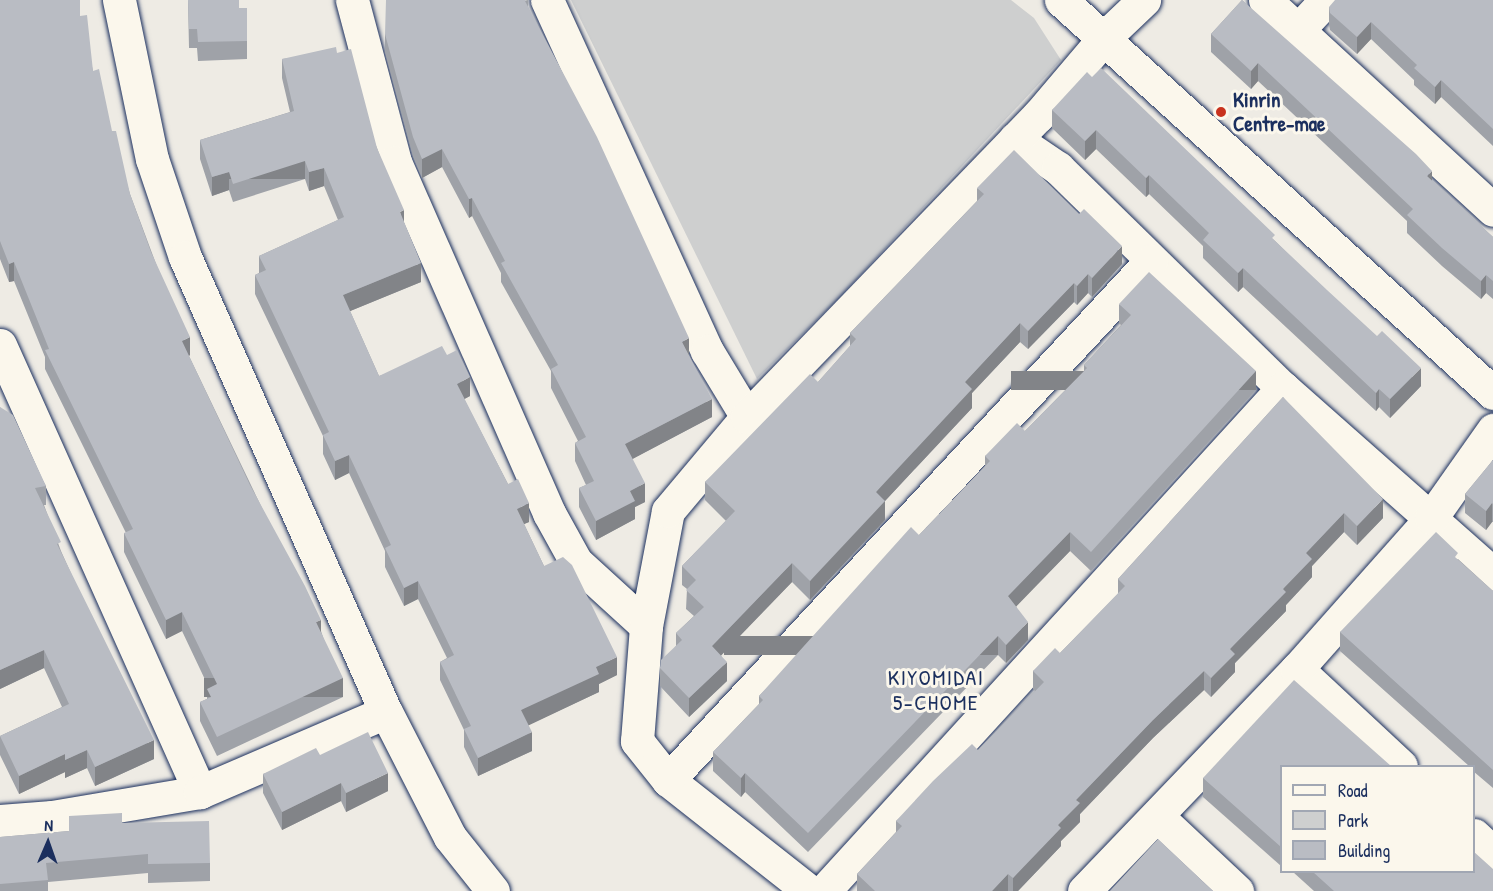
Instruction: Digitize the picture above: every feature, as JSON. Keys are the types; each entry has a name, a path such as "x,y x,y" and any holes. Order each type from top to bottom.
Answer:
{"street":[{"path":"119,0 152,159 185,257 386,711 450,837 493,891"},
{"path":"352,0 395,162 549,513 576,562 646,626"},
{"path":"547,0 707,351 747,417"},
{"path":"1061,0 1105,37 1493,393"},
{"path":"808,891 668,780 637,741 646,626 668,511 747,417 1015,139 1105,37 1144,0"},
{"path":"1265,0 1493,210"},
{"path":"1298,30 1326,0"},
{"path":"1015,139 1058,168 1283,388 1493,574"},
{"path":"668,780 1151,261"},
{"path":"0,348 200,792"},
{"path":"825,891 1283,388"},
{"path":"1084,891 1297,669 1431,518 1493,430"},
{"path":"1297,669 1400,765"},
{"path":"0,820 52,817 200,792 386,711"},
{"path":"1157,816 1237,891"},
{"path":"1475,837 1493,853"}],"green space":[{"path":"571,0 1011,0 1034,18 1061,60 838,299 757,379"}],"building":[{"path":"0,0 80,0 80,16 87,15 93,71 99,69 112,131 116,131 130,194 151,252 190,337 182,341 250,485 305,586 321,620 316,622 343,678 217,737 200,702 211,697 207,689 217,684 182,612 166,620 124,533 133,529 45,350 49,349 14,262 9,264 0,241"},
{"path":"188,0 239,0 239,8 247,8 247,41 198,42 197,29 189,29"},
{"path":"386,0 526,0 597,137 689,338 682,342 712,399 625,444 645,483 630,491 635,501 596,521 579,488 594,481 575,443 586,437 551,369 558,365 501,263 505,261 472,198 469,199 442,149 422,159 413,137 385,34"},
{"path":"1242,0 1416,154 1432,171 1427,176 1493,237 1493,281 1486,275 1481,281 1442,248 1407,215 1413,209 1258,63 1251,71 1211,34"},
{"path":"1335,0 1493,0 1493,129 1441,80 1435,87 1414,68 1417,65 1371,22 1357,37 1330,13 1329,7"},
{"path":"336,47 337,53 351,49 377,148 404,210 400,212 421,263 343,295 379,376 442,346 447,355 457,350 470,377 457,384 508,484 518,479 529,503 517,509 544,566 563,557 572,565 617,657 596,667 599,674 521,710 532,732 478,758 464,729 471,726 440,662 454,655 418,581 404,588 385,548 391,545 349,455 335,461 323,435 329,432 255,275 266,270 259,256 344,217 324,168 309,172 305,161 233,184 229,172 212,177 200,140 294,111 282,59"},
{"path":"1101,68 1275,235 1272,238 1327,290 1377,336 1382,331 1421,368 1390,399 1379,389 1376,393 1243,268 1238,273 1203,240 1209,233 1149,175 1146,178 1096,130 1085,141 1052,110 1087,72 1092,77"},
{"path":"1014,150 1079,214 1084,209 1122,246 1092,278 1088,274 1077,286 1074,283 1028,331 1020,323 965,382 972,389 876,492 885,501 810,581 792,563 712,646 727,662 689,698 660,668 661,660 682,640 676,633 704,607 686,590 696,580 682,566 735,511 705,482 810,374 818,382 856,339 850,333 984,194 977,188"},
{"path":"1149,272 1256,371 1091,552 1070,532 1008,596 1028,622 1006,645 998,636 808,833 745,773 741,778 713,752 763,700 759,696 911,527 919,535 990,461 985,456 1017,423 1025,431 1087,368 1084,365 1131,315 1119,304"},
{"path":"1283,397 1383,499 1357,526 1344,513 1306,553 1312,559 1283,589 1286,592 1230,649 1235,654 1211,678 1204,671 1153,720 1076,800 1080,803 1058,825 1061,828 1013,878 1008,874 992,891 875,891 857,874 902,826 896,821 972,744 978,750 1044,682 1033,671 1055,648 1060,653 1125,586 1118,579"},
{"path":"0,407 13,415 46,486 35,488 61,542 57,544 154,740 95,767 87,750 65,760 65,754 19,776 0,736 69,704 44,650 0,670"},
{"path":"1493,460 1493,504 1486,511 1465,494"},
{"path":"1436,532 1458,553 1455,557 1493,591 1493,770 1340,632"},
{"path":"1294,680 1390,765 1280,765 1280,846 1203,778"},
{"path":"368,732 388,773 346,793 341,783 282,812 263,774 316,748 320,755"},
{"path":"122,813 122,823 209,821 210,863 148,864 148,854 46,863 48,880 0,884 0,837 69,831 69,816"},
{"path":"1158,839 1213,891 1110,891"},
{"path":"1475,853 1493,869 1493,891 1334,891 1314,873 1475,873"}],"place":[{"name":"Kinrin Centre-mae","path":"1221,112"}],"district":[{"name":"KIYOMIDAI 5-CHOME","path":"936,690"}]}
